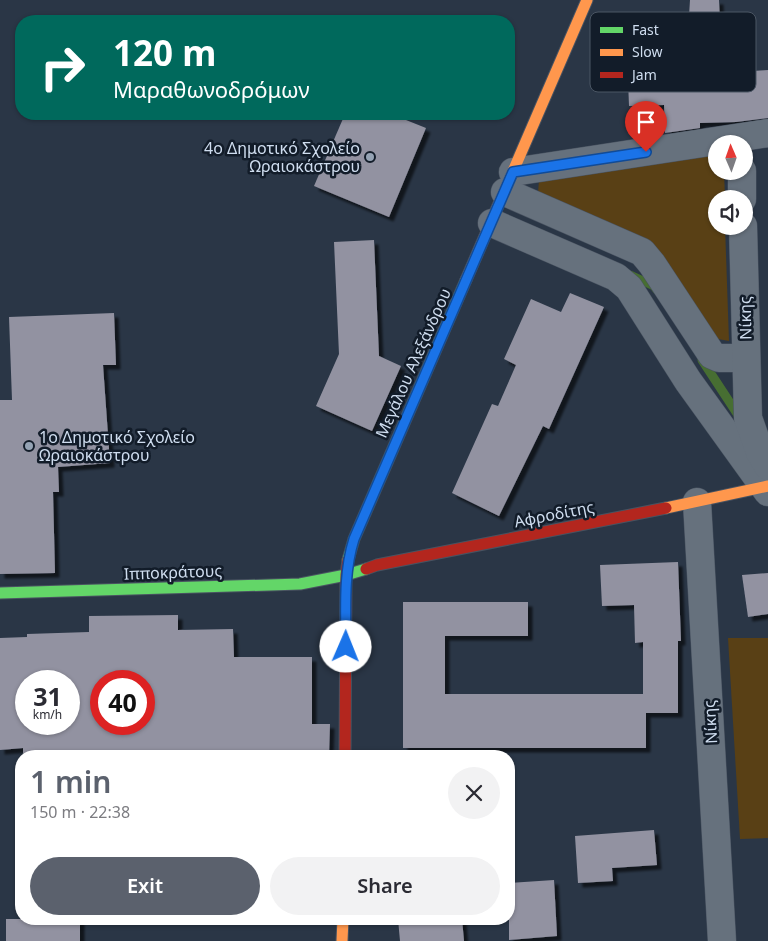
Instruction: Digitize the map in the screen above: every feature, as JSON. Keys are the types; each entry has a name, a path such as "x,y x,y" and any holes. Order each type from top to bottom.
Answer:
{"street":[{"name":"Μεγάλου Αλεξάνδρου","path":"344,750 346,575 354,539 587,0"},
{"path":"753,137 768,133"},
{"path":"509,182 708,146"},
{"path":"509,182 642,252 652,264 712,356 719,358 746,358"},
{"path":"492,223 616,277 629,288 688,380 767,483"},
{"name":"Νίκης","path":"743,235 748,418 760,452 767,483"},
{"name":"Αφροδίτης","path":"346,575 378,565 697,502 767,483"},
{"name":"Νίκης","path":"697,502 722,941"},
{"name":"Ιπποκράτους","path":"0,593 300,584 346,575"},
{"path":"342,941 343,925"}],"shaded area":[{"path":"708,153 708,180 724,180 725,190 708,190 708,235 725,235 729,341 718,339 652,244 538,193 539,180"},
{"path":"728,638 768,638 768,838 740,839"}],"building":[{"path":"690,0 719,0 719,12 689,12"},
{"path":"768,70 768,118 736,122 700,123 700,128 665,133 664,105 629,106 628,92 756,92 756,71"},
{"name":"4ο Δημοτικό Σχολείο Ωραιοκάστρου","path":"342,120 406,120 426,128 389,217 314,186"},
{"path":"374,240 379,356 401,366 372,431 316,406 339,354 334,242"},
{"path":"570,293 604,307 549,429 543,426 499,516 452,493 492,404 498,406 516,365 504,359 531,299 561,312"},
{"path":"114,313 116,365 103,365 110,463 58,467 59,492 53,492 55,573 0,574 0,400 12,400 9,317"},
{"path":"678,562 681,641 678,641 678,713 646,713 646,748 403,748 403,602 528,602 528,636 445,636 445,694 643,694 643,642 635,643 634,605 602,606 600,565"},
{"path":"768,573 768,614 748,617 742,575"},
{"path":"178,615 178,630 233,629 234,657 312,657 312,724 330,724 329,750 23,750 23,748 0,750 0,638 27,637 27,634 89,632 89,616"},
{"path":"654,830 657,865 612,868 613,881 578,883 575,836"},
{"path":"554,880 557,936 509,940 509,925 515,925 515,883"},
{"path":"6,919 15,919 15,925 80,925 80,941 6,941"},
{"path":"399,925 463,925 464,941 400,941"}],"waterway":[{"path":"630,275 654,286 657,290"},
{"path":"702,360 740,418"}],"traffic: fast":[{"path":"348,560 354,539 466,280"},
{"path":"0,593 300,584 366,569"}],"traffic: slow":[{"path":"466,280 587,0"},
{"path":"666,508 768,486"},
{"path":"342,941 343,925"}],"traffic: jam":[{"path":"366,569 377,565 666,508"},
{"path":"345,750 346,575 348,560"}],"place":[{"name":"4ο Δημοτικό Σχολείο Ωραιοκάστρου","path":"370,157"},
{"name":"1ο Δημοτικό Σχολείο Ωραιοκάστρου","path":"29,446"}],"route":[{"path":"346,647 346,575 354,539 513,172 646,152"}]}
